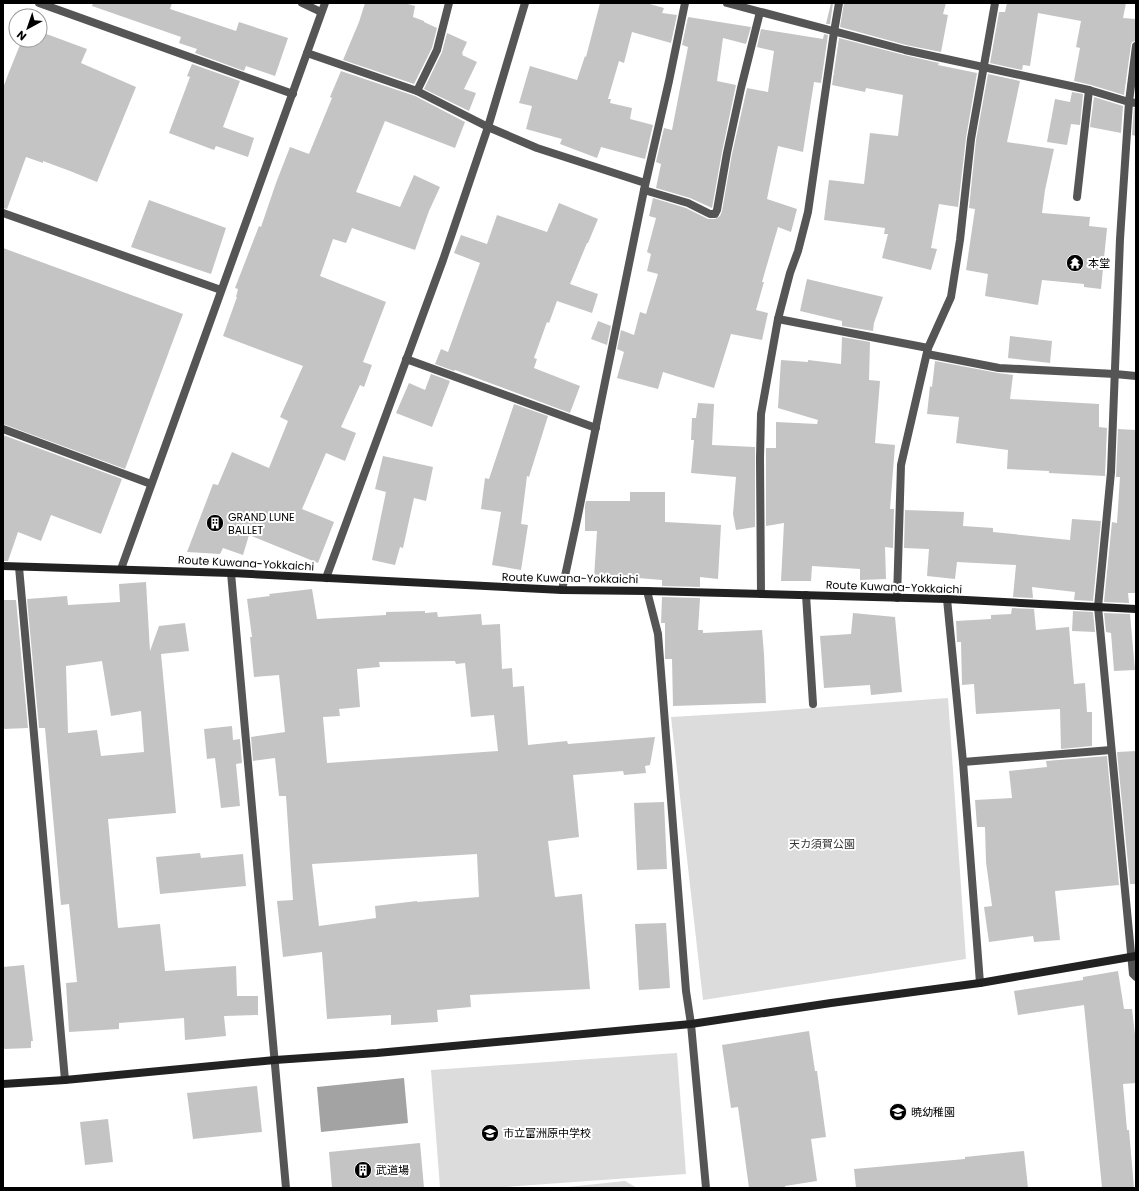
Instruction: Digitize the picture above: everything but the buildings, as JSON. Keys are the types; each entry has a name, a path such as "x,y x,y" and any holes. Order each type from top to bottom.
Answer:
{"main road":[{"name":"Route Kuwana-Yokkaichi","path":"3,566 231,573 562,590 647,590 947,599 1136,609"},
{"path":"3,1084 65,1080 275,1060 377,1053 691,1024 830,1003 980,983 1134,956"}],"street":[{"path":"39,3 293,94"},
{"path":"302,3 322,12"},
{"path":"121,569 325,3"},
{"path":"418,92 436,50 449,3"},
{"path":"326,578 443,260 488,127 525,3"},
{"path":"562,590 644,186 686,3"},
{"path":"727,3 905,50 1089,90 1133,102"},
{"path":"761,594 761,414 778,319 808,212 839,3"},
{"path":"897,598 901,465 927,351 951,298 960,240 971,140 995,3"},
{"path":"307,53 418,92 488,127 537,148 644,186 688,203 710,214 714,214 717,210 741,88 760,12"},
{"path":"1136,46 1133,102 1120,246 1111,472 1098,607 1110,750 1134,956 1133,974 1136,977"},
{"path":"1077,198 1089,90"},
{"path":"3,213 221,290"},
{"path":"778,319 999,368 1136,376"},
{"path":"406,359 596,428"},
{"path":"3,429 151,484"},
{"path":"19,566 65,1080"},
{"path":"231,573 286,1188"},
{"path":"647,590 658,634 686,991 691,1024 706,1188"},
{"path":"806,595 814,704"},
{"path":"947,599 963,762 980,983"},
{"path":"963,762 1110,750"}],"green space":[{"name":"天カ須賀公園","path":"948,698 966,959 703,1000 671,717"},
{"path":"677,1053 686,1174 492,1188 440,1188 431,1070"},
{"path":"625,1181 637,1188 558,1188"}],"shaded area":[{"path":"404,1078 408,1123 321,1132 317,1087"}],"place":[{"name":"本堂","path":"1075,263"},
{"name":"GRAND LUNE BALLET","path":"215,523"},
{"name":"暁幼稚園","path":"898,1112"},
{"name":"市立富洲原中学校","path":"490,1133"},
{"name":"武道場","path":"363,1170"}]}
